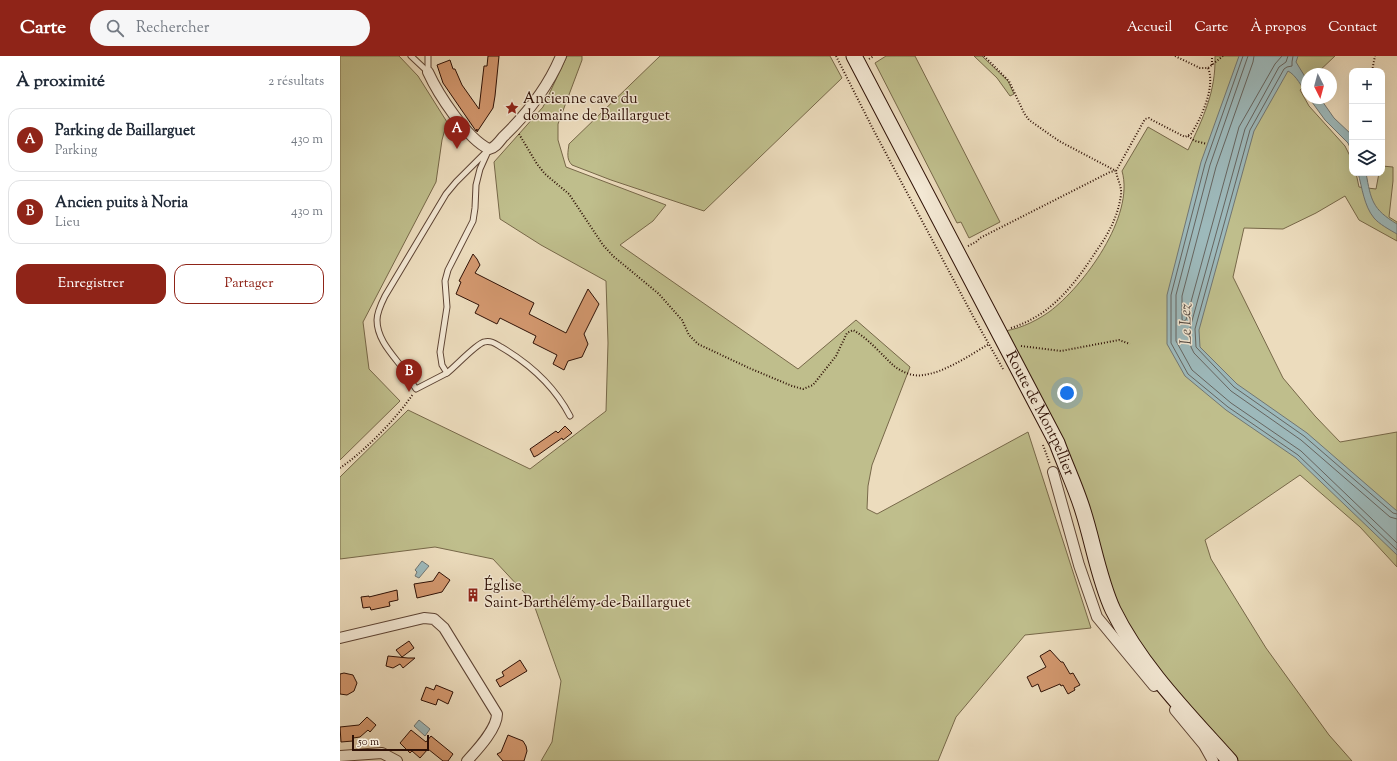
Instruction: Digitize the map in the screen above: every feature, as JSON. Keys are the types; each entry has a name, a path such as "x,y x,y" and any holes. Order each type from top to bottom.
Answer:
{"main road":[{"name":"Route de Montpellier","path":"854,56 1057,443 1083,510 1113,610 1133,644 1162,684 1230,761"}],"street":[{"path":"428,72 463,127 476,140 489,149 514,126 538,98 551,79 561,56"},
{"path":"1053,472 1073,544 1097,617 1204,745 1213,761"},
{"path":"340,638 424,618 434,619 444,628 497,714 497,721 492,730 467,761"},
{"path":"340,756 382,753 397,761"}],"lane":[{"path":"411,56 428,72"},
{"path":"428,56 428,72"},
{"path":"447,373 442,365 440,352 447,307 445,281 448,270 473,221 476,208 476,185 480,169 489,149"},
{"path":"489,149 446,194 385,296 378,311 377,319 379,333 386,346 416,389 447,373 479,344 486,341 512,353 543,378 558,397 570,416"}],"path":[{"path":"836,56 874,131 1005,372"},
{"path":"984,56 1009,81 1024,113 1029,120 1059,141 1116,171"},
{"path":"1175,56 1200,68 1208,68 1223,56"},
{"path":"1212,56 1212,65"},
{"path":"1373,68 1375,56"},
{"path":"1188,136 1192,134 1198,124 1204,108 1211,80 1208,68"},
{"path":"998,332 1025,324 1038,317 1064,294 1081,275 1106,238 1115,219 1121,193 1116,171 1145,119 1149,118 1168,127 1180,135 1185,137 1188,136 1195,141 1207,144"},
{"path":"514,126 537,164 545,174 569,194 613,256 659,294 682,320 689,335 698,344 749,368 803,389 813,385 836,356 847,333 853,330 895,366 907,374 922,376 942,370 989,344"},
{"path":"957,252 976,242 980,238 1110,172 1116,171"},
{"path":"1010,354 1021,346 1061,351 1119,340 1130,344"},
{"path":"340,468 351,460 390,423 404,407 416,389"},
{"path":"1042,441 1053,472"}],"shaded area":[{"path":"340,56 399,56 418,76 447,122 442,140 436,182 363,322 369,369 400,401 340,460"},
{"path":"567,56 582,56 582,60 558,124 558,140 566,167 666,205 653,221 620,245 798,369 856,320 910,367 872,465 868,486 867,509 877,514 1028,432 1091,628 1025,635 956,717 938,761 541,761 552,742 561,681 533,602 493,559 435,547 340,559 340,477 408,410 530,469 606,411 608,343 606,281 541,245 500,219 494,162 543,107"},
{"path":"660,56 830,56 842,78 704,211 611,180 572,165 568,158 569,144"},
{"path":"886,56 915,56 1000,222 969,238 961,222 957,223 875,63"},
{"path":"974,56 982,56 1008,81 1014,94 1010,96 997,78"},
{"path":"1215,56 1335,56 1322,68 1301,68 1301,104 1308,104 1345,146 1349,154 1349,176 1357,176 1359,187 1376,189 1378,176 1385,176 1385,166 1393,167 1389,217 1397,222 1397,241 1359,220 1345,196 1316,213 1283,229 1244,228 1233,277 1283,378 1315,416 1340,442 1397,432 1397,567 1360,527 1300,475 1205,540 1211,559 1266,648 1329,735 1352,761 1230,761 1113,610 1083,510 998,332 1012,330 1025,325 1049,312 1077,285 1104,249 1114,229 1121,208 1124,189 1122,171 1148,127 1188,150 1208,104 1215,69"}],"water":[{"name":"Le Lez","path":"1239,56 1298,56 1296,62 1301,70 1301,85 1288,71 1254,131 1199,330 1200,347 1237,384 1307,433 1397,511 1397,555 1296,458 1226,410 1185,376 1167,344 1167,295 1201,162"},
{"path":"1313,104 1324,104 1334,118 1349,132 1349,145 1348,143 1325,120"},
{"path":"1359,176 1367,176 1369,190 1374,203 1382,214 1397,224 1397,234 1374,218 1366,202"},
{"path":"422,561 429,566 419,578 415,576 417,572 415,570"},
{"path":"419,720 430,729 425,736 414,726"}],"building":[{"path":"488,56 499,56 495,96 493,108 477,132 477,129 476,131 443,83 437,65 450,60 462,85 479,109 484,66 487,66"},
{"path":"473,254 480,265 475,273 534,303 529,314 566,333 588,289 599,304 584,334 588,344 582,357 568,361 564,370 553,364 557,355 533,343 536,336 500,318 497,324 475,313 479,305 456,294 461,282 459,281"},
{"path":"565,426 572,433 534,457 530,449 556,431 558,433"},
{"path":"439,572 450,580 442,592 417,598 414,584 433,581"},
{"path":"397,590 398,600 389,602 390,606 371,610 370,607 363,608 361,597 369,597"},
{"path":"409,641 414,648 402,657 396,650"},
{"path":"1050,650 1061,662 1063,662 1070,674 1073,673 1080,685 1068,694 1063,685 1061,686 1060,684 1041,692 1038,684 1032,687 1027,677 1046,667 1040,656"},
{"path":"388,656 415,658 403,668 400,664 393,668 386,666"},
{"path":"520,660 527,671 500,687 496,680 504,676 502,672"},
{"path":"344,673 353,675 357,683 354,691 347,695 340,694 340,674"},
{"path":"436,685 453,692 448,704 438,699 436,705 421,700 426,687 434,690"},
{"path":"367,717 376,725 370,732 368,730 360,737 353,738 353,741 341,742 340,727 359,725"},
{"path":"411,730 426,742 431,736 453,754 448,761 443,761 428,749 420,758 412,751 410,753 400,743"},
{"path":"508,735 523,741 527,751 524,761 503,761 497,754 501,752"}],"place":[{"name":"Ancienne cave du domaine de Baillarguet","path":"512,108"},
{"name":"Parking de Baillarguet","path":"457,149"},
{"name":"Ancien puits à Noria","path":"409,392"},
{"name":"Église Saint-Barthélémy-de-Baillarguet","path":"473,595"}]}
